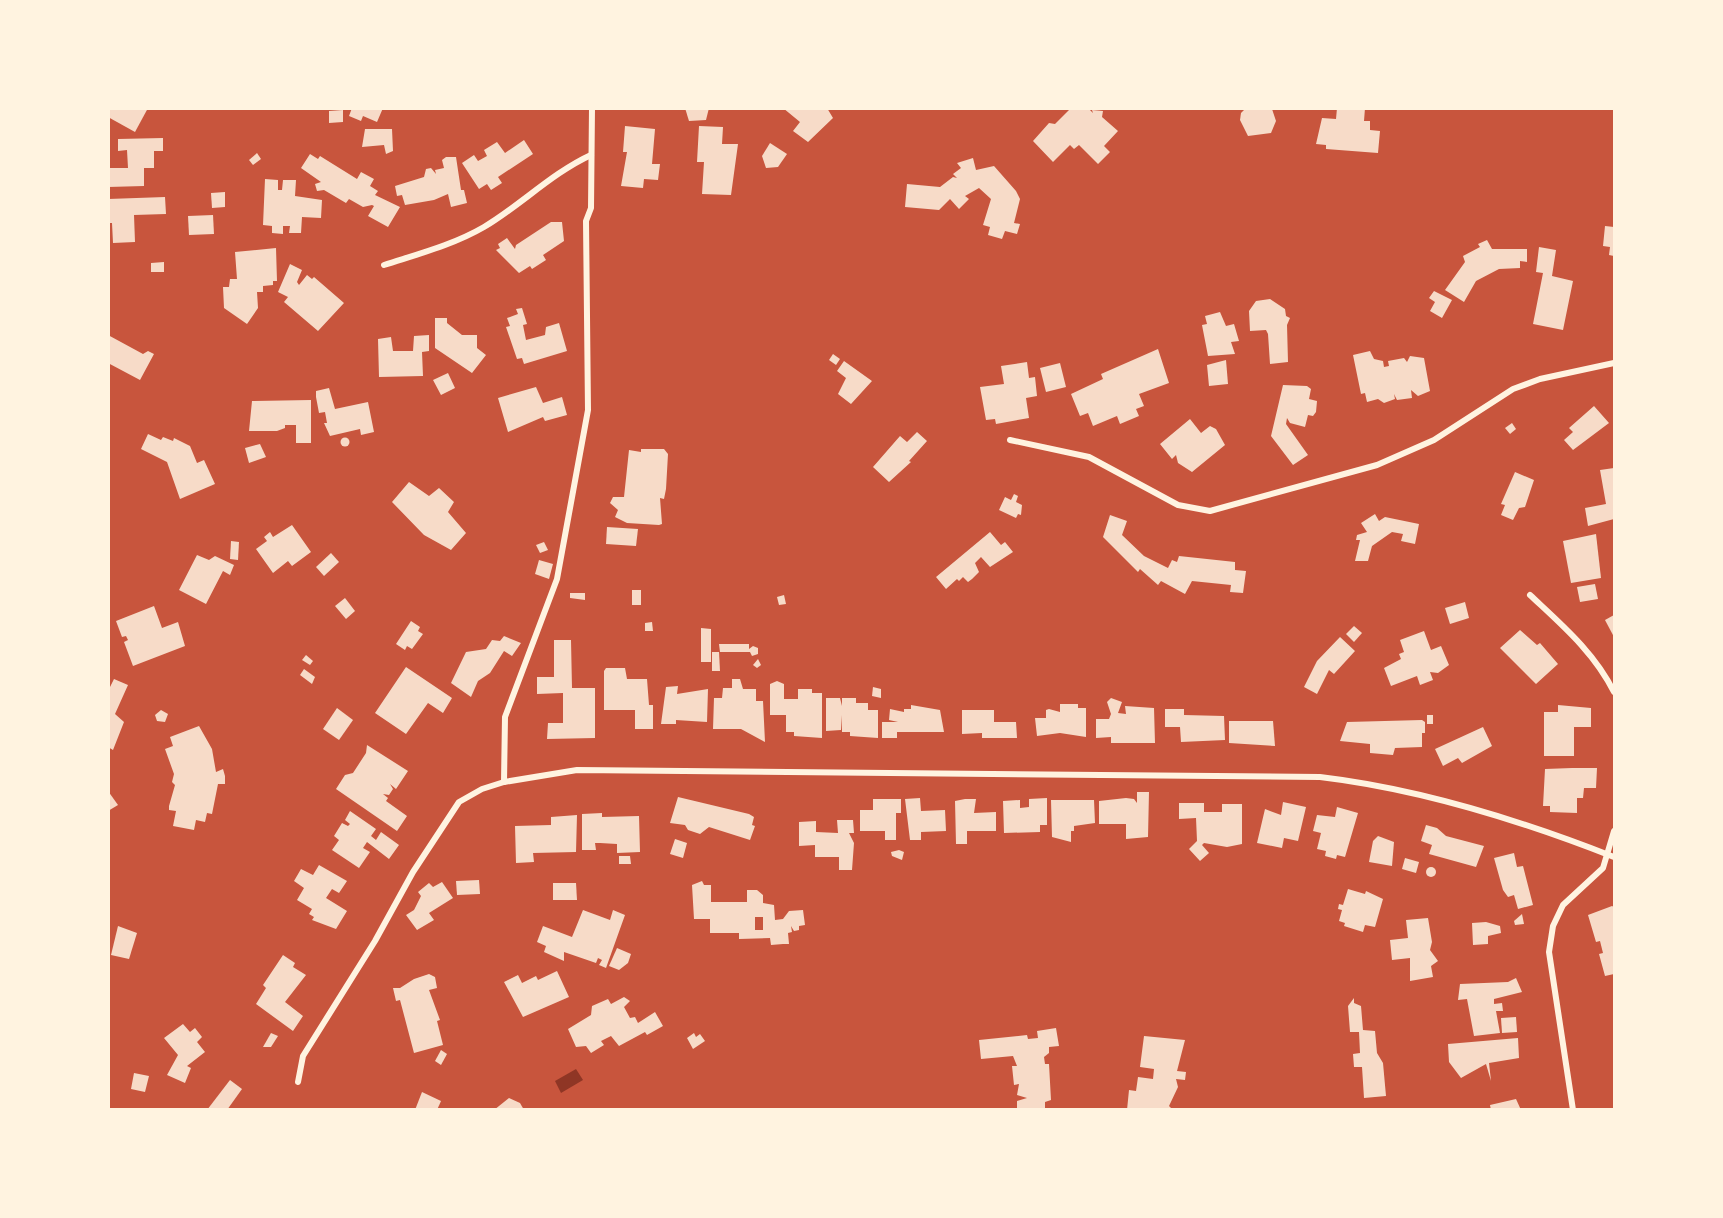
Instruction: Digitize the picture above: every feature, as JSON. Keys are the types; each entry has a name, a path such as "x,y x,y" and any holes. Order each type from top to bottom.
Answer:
{"street":[{"path":"504,782 505,717 557,579 588,410 586,220 591,208 592,108"},
{"path":"384,265 459,240 482,228 572,164 591,155"},
{"path":"1010,440 1089,457 1178,505 1210,511 1377,465 1434,440 1513,389 1540,379 1615,363"},
{"path":"1530,595 1588,651 1615,692"},
{"path":"298,1082 303,1056 375,941 413,872 459,802 482,789 504,782 577,770 1320,777 1376,784 1434,798 1522,824 1611,856"},
{"path":"1573,1110 1551,981 1549,952 1553,926 1563,905 1603,868 1611,856 1615,831"}],"shaded area":[{"path":"576,1069 583,1080 561,1093 555,1081"}],"building":[{"path":"110,108 148,108 135,132 108,117"},
{"path":"352,108 383,108 377,122 363,116 361,121 349,116"},
{"path":"685,108 709,108 706,120 689,121"},
{"path":"783,108 827,108 833,118 808,142 793,131 800,122"},
{"path":"1071,108 1088,108 1093,113 1092,110 1103,111 1102,117 1118,131 1104,146 1110,152 1098,164 1079,145 1074,149 1070,145 1053,162 1033,141 1049,123 1055,124"},
{"path":"1246,108 1272,109 1276,121 1271,133 1248,136 1240,120 1241,113"},
{"path":"1337,108 1365,108 1364,121 1370,121 1370,130 1380,131 1378,153 1326,149 1326,145 1316,144 1322,118 1336,119"},
{"path":"343,110 343,122 329,123 329,111"},
{"path":"625,126 655,129 652,164 660,164 658,180 644,179 643,188 621,186 627,152 623,152"},
{"path":"699,126 723,127 722,144 738,144 731,195 702,194 704,162 697,162"},
{"path":"365,129 392,129 393,151 386,154 384,145 362,147"},
{"path":"163,138 163,151 154,151 154,168 144,168 144,186 108,187 108,168 128,168 127,150 118,151 118,139"},
{"path":"524,140 533,154 498,177 502,183 491,190 487,184 479,189 462,163 474,155 478,161 487,156 484,150 497,142 505,153"},
{"path":"770,143 787,154 778,167 766,168 762,156"},
{"path":"257,153 261,159 253,165 249,160"},
{"path":"310,154 318,159 320,156 357,179 361,172 374,179 370,186 378,191 375,195 400,207 388,227 368,216 374,206 363,207 349,199 346,203 324,190 317,191 315,184 321,182 301,168"},
{"path":"456,157 461,190 464,190 467,203 451,207 448,194 434,200 405,205 402,195 397,196 395,186 424,177 426,169 431,168 436,174 435,170 444,168 442,160"},
{"path":"973,158 976,170 994,166 1016,191 1020,199 1014,223 1020,224 1017,234 1005,231 1002,239 988,235 990,227 983,225 991,199 979,188 965,196 969,199 959,209 950,199 939,210 905,207 907,184 940,187 953,177 957,178 953,174 961,168 957,163"},
{"path":"265,179 278,180 278,190 282,190 283,180 296,180 295,196 322,200 321,218 302,217 301,233 289,233 290,226 283,226 283,234 272,233 272,226 263,225"},
{"path":"225,192 225,207 212,208 211,193"},
{"path":"165,197 166,214 134,215 135,242 113,243 112,223 108,223 108,199"},
{"path":"213,215 214,234 189,235 188,216"},
{"path":"551,222 562,222 564,241 543,255 546,260 532,269 530,266 519,273 496,250 500,248 498,244 507,238 515,249 516,245"},
{"path":"1605,226 1614,227 1614,256 1609,255 1610,247 1603,246"},
{"path":"1487,240 1492,249 1527,249 1527,262 1520,261 1520,268 1499,269 1476,281 1464,302 1445,290 1465,262 1463,256"},
{"path":"1539,247 1556,250 1552,276 1573,281 1563,330 1533,324 1543,273 1536,272"},
{"path":"276,248 277,281 273,281 273,285 263,286 263,292 257,292 258,308 247,324 224,308 223,287 229,287 230,279 237,279 235,252"},
{"path":"164,262 164,272 151,272 151,263"},
{"path":"290,264 302,270 297,282 299,285 307,275 312,279 314,277 344,303 318,331 284,302 288,297 278,292"},
{"path":"1434,291 1452,300 1442,318 1430,311 1435,302 1429,298"},
{"path":"1270,299 1285,309 1286,316 1290,318 1287,325 1288,362 1270,364 1266,330 1250,331 1249,311 1256,301"},
{"path":"522,308 527,324 523,325 526,340 545,335 546,327 559,323 567,351 524,364 522,358 517,359 506,327 510,326 507,318 518,314 516,309"},
{"path":"1220,312 1226,326 1234,324 1239,341 1231,342 1235,354 1208,356 1202,325 1207,324 1205,316"},
{"path":"435,318 447,318 447,323 462,335 477,335 477,348 486,355 472,373 435,348"},
{"path":"108,335 143,354 148,351 154,354 140,380 108,363"},
{"path":"429,335 429,351 422,352 423,376 379,377 378,339 391,337 393,351 413,351 414,336"},
{"path":"1158,349 1169,383 1139,394 1144,406 1136,409 1139,416 1120,424 1117,416 1093,426 1088,413 1080,416 1071,394 1103,379 1101,374"},
{"path":"1370,351 1374,359 1383,361 1384,367 1389,366 1388,361 1404,358 1407,362 1410,356 1424,358 1430,391 1418,396 1411,390 1412,398 1397,400 1394,394 1395,399 1384,403 1378,399 1367,402 1365,393 1361,394 1353,355"},
{"path":"833,354 840,359 836,365 829,360"},
{"path":"1226,360 1228,384 1209,386 1207,365"},
{"path":"844,361 872,381 851,404 838,394 846,378 837,371"},
{"path":"1027,362 1029,378 1035,377 1037,396 1026,398 1029,418 996,424 995,419 986,420 980,387 1004,384 1001,366"},
{"path":"1060,363 1066,387 1046,392 1040,368"},
{"path":"448,373 455,388 441,395 433,380"},
{"path":"1283,385 1307,386 1311,389 1309,399 1317,401 1316,412 1313,416 1308,415 1305,427 1290,423 1287,418 1286,424 1308,455 1293,465 1271,436"},
{"path":"536,387 543,403 562,397 567,415 545,421 543,417 508,432 498,398"},
{"path":"329,388 335,409 368,402 374,432 361,435 360,429 330,436 324,423 327,423 325,412 319,413 316,397 316,391"},
{"path":"311,400 311,443 296,443 296,425 285,425 285,428 277,431 249,431 252,401"},
{"path":"1594,406 1609,423 1573,450 1564,440 1573,432 1569,428"},
{"path":"1190,419 1201,433 1210,426 1216,429 1225,445 1192,472 1178,463 1176,455 1172,459 1160,444"},
{"path":"1512,423 1516,429 1510,434 1505,428"},
{"path":"917,432 927,441 909,461 911,462 889,482 873,467 900,436 907,442"},
{"path":"148,434 161,440 163,437 173,441 174,438 190,446 197,463 204,460 215,484 180,499 167,462 141,449"},
{"path":"345,438 349,442 345,446 341,442"},
{"path":"260,444 266,457 249,463 245,448"},
{"path":"641,449 664,449 668,454 666,489 664,499 660,498 662,524 659,525 627,523 615,517 618,510 610,503 613,497 624,497 629,450 641,452"},
{"path":"1614,468 1614,519 1588,526 1585,508 1606,504 1600,470"},
{"path":"1515,472 1534,480 1525,507 1519,508 1513,520 1501,515 1505,505 1501,504"},
{"path":"409,482 429,496 439,488 454,502 448,512 466,533 451,550 424,535 392,502"},
{"path":"1014,494 1018,496 1016,502 1022,505 1021,515 1018,514 1016,518 999,510 1005,497 1011,500"},
{"path":"1375,514 1379,521 1385,517 1419,524 1415,544 1401,541 1403,534 1392,532 1372,546 1368,561 1355,561 1360,540 1356,540 1357,535 1367,532 1361,523"},
{"path":"1110,515 1127,521 1122,535 1144,556 1168,568 1172,560 1177,562 1179,556 1235,562 1235,570 1246,571 1243,593 1230,592 1231,585 1192,581 1185,594 1161,581 1158,585 1140,569 1138,572 1103,537"},
{"path":"292,525 311,552 292,566 288,561 273,573 256,549 267,541 264,537 270,532 273,537"},
{"path":"607,527 638,529 636,546 606,544"},
{"path":"990,532 1001,545 1005,542 1013,552 990,567 981,557 975,563 979,572 972,579 968,582 963,577 959,581 957,579 946,589 936,577"},
{"path":"1596,534 1601,578 1571,583 1563,541"},
{"path":"231,541 239,542 238,560 230,559"},
{"path":"544,542 548,550 540,553 536,545"},
{"path":"331,553 339,562 324,576 316,567"},
{"path":"197,555 209,560 215,556 234,565 230,575 223,571 206,604 179,590"},
{"path":"539,560 553,564 549,579 535,574"},
{"path":"1595,584 1598,599 1580,602 1577,587"},
{"path":"632,590 641,590 641,605 632,605"},
{"path":"570,593 585,593 585,600 570,598"},
{"path":"784,595 786,604 779,605 777,597"},
{"path":"345,598 355,611 346,619 335,606"},
{"path":"1465,602 1469,618 1450,624 1445,608"},
{"path":"154,606 162,628 178,622 185,646 133,666 124,642 128,640 126,636 122,637 116,621"},
{"path":"1614,615 1614,637 1605,620"},
{"path":"411,621 420,627 418,631 423,634 412,649 407,646 405,650 396,644"},
{"path":"652,622 653,631 645,631 645,623"},
{"path":"1354,626 1362,633 1354,642 1346,634"},
{"path":"701,628 711,629 711,662 701,662"},
{"path":"1520,630 1537,645 1540,643 1558,664 1536,684 1500,648"},
{"path":"1424,631 1431,650 1441,646 1449,665 1438,673 1430,672 1433,680 1420,685 1417,676 1391,686 1384,668 1401,659 1399,654 1404,652 1400,640"},
{"path":"504,636 521,643 512,656 504,651 490,673 478,681 471,697 451,683 466,652 486,649 492,640 500,641"},
{"path":"1340,637 1355,651 1334,674 1329,670 1317,694 1304,687 1317,661"},
{"path":"554,640 571,640 572,688 595,688 595,738 547,739 548,723 563,723 563,693 537,694 537,677 554,677"},
{"path":"719,644 749,644 749,649 753,646 758,648 758,654 752,656 750,652 720,652"},
{"path":"712,652 719,652 720,671 712,671"},
{"path":"306,655 313,661 310,665 302,660"},
{"path":"758,659 761,665 757,668 753,665"},
{"path":"406,667 452,698 443,713 428,703 406,734 375,713"},
{"path":"606,668 625,668 627,679 647,679 649,705 653,705 653,729 635,729 635,710 604,710"},
{"path":"304,669 315,677 312,684 300,675"},
{"path":"114,679 128,685 115,714 124,722 113,750 108,747 108,691"},
{"path":"732,679 740,679 743,689 756,689 756,701 763,701 765,742 741,729 713,729 714,698 722,698 723,688 732,688"},
{"path":"777,681 784,684 784,699 798,699 798,689 812,689 812,693 822,693 822,738 794,736 794,732 786,732 786,715 770,715 770,684"},
{"path":"678,686 677,694 708,689 707,722 676,720 676,724 661,724 666,687"},
{"path":"873,687 881,689 881,698 872,696"},
{"path":"826,698 840,698 842,706 842,698 856,698 856,703 868,703 868,710 878,710 878,738 850,736 850,732 842,732 842,715 841,730 826,731"},
{"path":"1111,698 1122,702 1118,713 1126,714 1125,706 1154,708 1155,743 1111,743 1111,737 1096,738 1096,719 1109,719 1111,714 1107,702"},
{"path":"1060,704 1078,704 1078,708 1086,708 1086,737 1060,733 1037,736 1035,718 1046,718 1046,710 1049,709 1060,712"},
{"path":"911,705 940,710 944,732 897,732 897,738 882,738 882,722 898,722 889,720 890,709 904,712 904,709 911,709"},
{"path":"1558,705 1591,708 1591,727 1574,727 1574,756 1544,756 1544,712 1558,712"},
{"path":"337,708 353,720 339,740 323,729"},
{"path":"1165,709 1184,709 1184,715 1224,716 1225,740 1181,742 1180,727 1165,727"},
{"path":"161,710 168,714 165,722 157,721 155,715"},
{"path":"962,710 994,710 994,722 1016,722 1017,738 982,738 982,733 962,734"},
{"path":"1427,715 1433,715 1433,724 1427,724"},
{"path":"1229,721 1273,721 1275,746 1229,743"},
{"path":"1347,722 1425,722 1425,733 1422,733 1422,747 1395,748 1393,755 1370,753 1370,744 1340,741"},
{"path":"199,726 212,749 216,772 223,769 225,784 218,784 212,814 207,813 205,822 196,820 194,830 173,826 176,811 169,810 169,806 175,785 172,782 174,774 165,749 173,746 170,737"},
{"path":"1483,727 1492,746 1462,763 1458,758 1443,766 1435,749"},
{"path":"367,745 408,771 396,789 390,784 393,789 389,795 383,794 388,798 386,801 407,816 397,831 336,789 345,775 353,773 366,753"},
{"path":"1597,768 1596,788 1584,788 1583,798 1577,798 1577,813 1550,812 1550,806 1543,806 1545,769"},
{"path":"108,791 118,805 108,811"},
{"path":"1137,792 1149,792 1148,837 1126,839 1126,824 1099,824 1099,801 1126,798 1134,799 1137,803"},
{"path":"678,797 749,814 754,817 752,825 755,826 750,840 709,827 700,834 688,830 685,825 670,823"},
{"path":"920,798 921,811 945,810 946,831 921,832 921,840 910,840 905,799"},
{"path":"1047,798 1047,825 1040,825 1040,832 1004,833 1003,801 1020,800 1020,808 1029,807 1029,799"},
{"path":"873,799 901,799 901,813 896,813 896,840 885,840 885,831 860,831 860,810 873,810"},
{"path":"976,799 974,813 996,812 996,831 967,831 967,844 956,844 955,801"},
{"path":"1051,800 1094,800 1095,823 1074,826 1071,842 1052,837"},
{"path":"1283,802 1306,807 1298,841 1284,838 1282,848 1257,843 1265,809 1281,815"},
{"path":"1179,803 1204,803 1204,812 1222,812 1222,804 1242,804 1242,844 1227,847 1204,843 1202,845 1209,853 1200,861 1189,849 1197,841 1196,818 1179,819"},
{"path":"1337,807 1358,813 1345,857 1337,855 1336,859 1325,856 1326,851 1317,849 1321,833 1313,831 1317,815 1335,817"},
{"path":"350,811 376,829 371,836 376,840 381,832 399,845 389,859 367,842 363,848 370,852 359,868 332,850 339,840 334,836 342,823 348,826 350,824 345,820"},
{"path":"602,813 602,817 639,816 640,852 617,853 617,844 600,843 595,843 596,850 582,850 582,814"},
{"path":"577,815 576,852 533,853 534,862 516,863 515,826 551,825 551,817"},
{"path":"837,820 853,820 854,833 849,833 854,843 852,870 839,870 839,857 815,857 815,845 799,846 799,822 816,821 816,832 838,833"},
{"path":"1426,825 1437,828 1446,836 1484,846 1476,867 1429,854 1432,845 1421,841"},
{"path":"1378,836 1394,842 1392,866 1369,862 1373,841"},
{"path":"675,839 687,843 683,858 670,854"},
{"path":"891,852 904,852 902,860 892,856"},
{"path":"1514,853 1517,867 1523,866 1533,905 1518,909 1514,895 1508,897 1503,890 1494,858"},
{"path":"619,856 630,856 631,864 619,864"},
{"path":"1405,858 1419,862 1416,873 1402,869"},
{"path":"319,865 347,881 339,893 332,889 326,898 347,911 336,929 312,920 314,917 309,914 312,909 297,900 304,888 294,881 301,869 313,875"},
{"path":"1431,867 1436,872 1431,877 1426,872"},
{"path":"479,880 480,894 457,895 456,881"},
{"path":"702,881 704,885 711,885 711,902 747,902 747,890 757,890 763,895 763,903 774,905 775,920 783,919 789,911 803,910 805,925 794,931 791,926 792,932 788,933 789,944 771,945 770,938 739,939 739,933 710,933 710,919 694,919 692,885","holes":["755,917 763,917 763,930 755,930"]},
{"path":"442,882 453,898 429,913 434,920 417,930 406,915 414,910 421,896 418,892 429,883 433,887"},
{"path":"553,883 576,883 577,900 553,900"},
{"path":"1348,889 1365,894 1366,891 1383,899 1375,927 1365,925 1363,932 1344,926 1345,923 1339,921 1342,910 1338,909 1339,904 1343,905"},
{"path":"1612,906 1614,974 1605,976 1599,954 1603,953 1600,941 1596,942 1588,915"},
{"path":"583,910 610,920 613,910 625,915 606,968 599,965 602,960 598,958 596,963 564,952 564,961 544,952 546,946 537,942 543,926 572,937"},
{"path":"1522,914 1524,924 1515,925 1514,921"},
{"path":"1428,918 1432,942 1430,950 1438,961 1431,966 1433,977 1410,981 1410,958 1392,960 1390,940 1408,938 1406,920"},
{"path":"1486,922 1500,926 1501,933 1488,936 1488,944 1473,945 1472,923"},
{"path":"118,926 137,933 129,959 111,955"},
{"path":"617,948 631,954 628,963 619,970 609,966"},
{"path":"283,955 295,963 293,967 306,975 285,1002 303,1016 293,1031 256,1004 266,988 263,985"},
{"path":"557,971 569,997 523,1017 504,982 518,975 522,983 536,976 538,980"},
{"path":"429,974 435,977 437,988 429,990 440,1020 437,1021 443,1045 414,1053 400,1000 396,1001 393,988 400,988"},
{"path":"1516,978 1522,992 1494,999 1494,1004 1502,1003 1503,1011 1496,1011 1500,1033 1474,1036 1467,999 1458,1000 1460,984 1508,982"},
{"path":"624,997 630,1001 624,1007 630,1018 635,1017 638,1023 655,1012 663,1026 619,1046 611,1036 601,1041 604,1045 591,1053 586,1046 576,1047 568,1029 591,1015 592,1006 608,999 611,1004"},
{"path":"1354,998 1354,1003 1361,1006 1363,1030 1375,1031 1377,1053 1383,1063 1386,1096 1364,1098 1362,1067 1354,1067 1353,1054 1360,1053 1359,1032 1350,1032 1348,1006"},
{"path":"1516,1017 1517,1032 1502,1033 1501,1018"},
{"path":"183,1024 190,1032 195,1028 202,1037 197,1042 205,1052 187,1066 191,1068 185,1083 167,1075 178,1055 164,1038"},
{"path":"1056,1028 1059,1046 1049,1047 1049,1053 1044,1057 1045,1064 1049,1064 1051,1100 1045,1102 1045,1110 1017,1109 1017,1101 1027,1098 1017,1095 1019,1084 1014,1085 1012,1066 1017,1066 1013,1056 981,1059 979,1040 1027,1035 1028,1039 1038,1038 1037,1031"},
{"path":"271,1033 278,1036 271,1047 263,1047"},
{"path":"694,1033 696,1037 700,1034 705,1041 693,1049 687,1038"},
{"path":"1144,1036 1185,1040 1177,1071 1186,1072 1185,1080 1176,1079 1178,1087 1169,1106 1173,1110 1127,1110 1129,1090 1136,1091 1138,1077 1153,1079 1154,1069 1140,1067"},
{"path":"1518,1038 1519,1058 1489,1063 1491,1081 1486,1064 1461,1078 1449,1062 1448,1044"},
{"path":"441,1050 447,1054 441,1065 435,1061"},
{"path":"134,1073 149,1076 145,1092 131,1089"},
{"path":"230,1080 242,1089 227,1110 207,1110"},
{"path":"422,1092 441,1101 437,1110 415,1110"},
{"path":"509,1098 520,1103 524,1110 494,1110"},
{"path":"1516,1099 1521,1110 1491,1110 1490,1105"}]}
